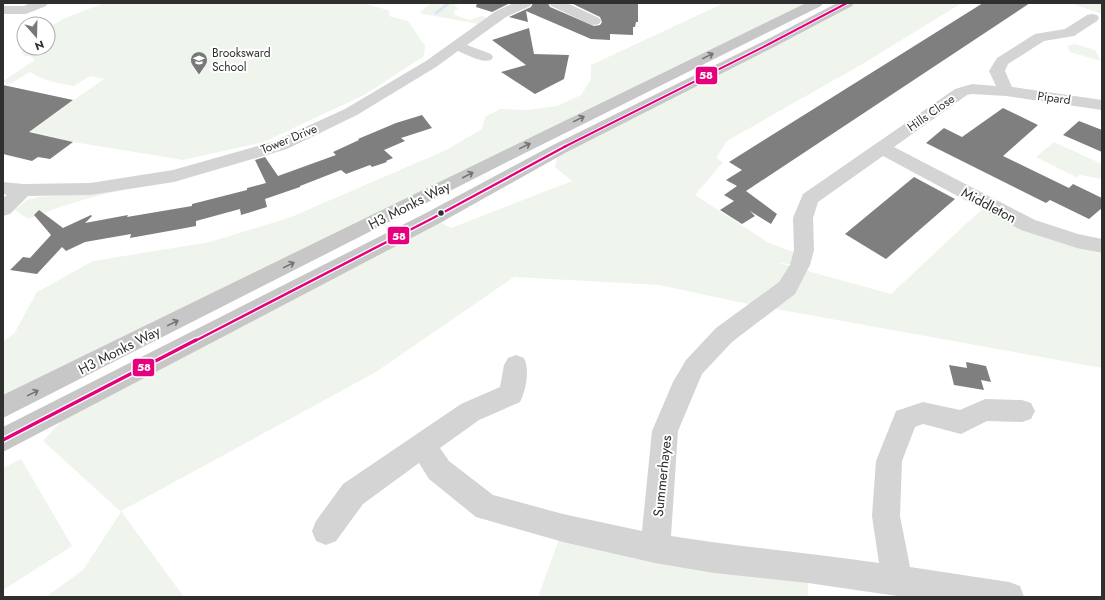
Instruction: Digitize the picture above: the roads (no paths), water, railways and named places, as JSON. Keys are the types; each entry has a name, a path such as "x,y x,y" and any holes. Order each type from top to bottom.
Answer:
{"main road":[{"name":"H3 Monks Way","path":"3,407 445,187 507,154 816,3"},
{"name":"H3 Monks Way","path":"3,440 433,218 559,149 769,44 847,3"}],"street":[{"path":"3,10 26,10 41,3"},
{"name":"Tower Drive","path":"3,188 23,190 90,189 174,176 281,145 351,112 403,82 457,46 501,14 526,3"},
{"path":"556,3 594,21"},
{"path":"1006,91 997,71 1002,61 1040,37 1069,33 1092,18"},
{"path":"457,46 486,57"},
{"name":"Hills Close","path":"800,265 804,250 803,218 810,198 961,92 972,89 1006,91"},
{"name":"Pipard","path":"1006,91 1102,105"},
{"name":"Middleton","path":"882,148 1028,225 1077,241 1102,246"},
{"path":"3,209 23,190"},
{"name":"Summerhayes","path":"655,548 665,431 682,390 694,367 724,335 787,288 800,265"},
{"path":"326,531 353,494 470,412 511,394 516,365"},
{"path":"897,581 886,516 889,461 905,420 923,413 961,422 985,410 1022,411"},
{"path":"422,446 440,470 486,506 563,528 655,548 714,558 808,568 1009,597"}],"waterway":[{"path":"436,13 449,3"}],"place":[{"name":"Brooksward School","path":"199,75"}]}
